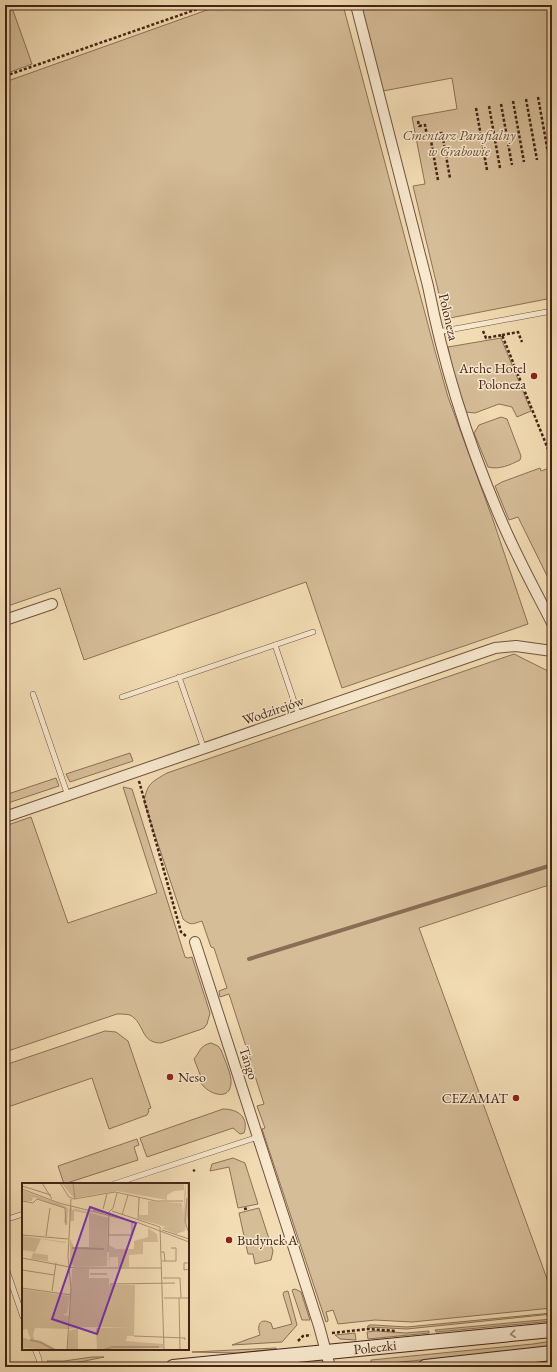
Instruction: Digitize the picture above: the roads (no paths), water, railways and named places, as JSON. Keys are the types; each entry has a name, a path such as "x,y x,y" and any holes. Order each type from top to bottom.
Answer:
{"main road":[{"name":"Poleczki","path":"174,1367 552,1330"},
{"path":"425,1367 552,1353"}],"street":[{"name":"Poloneza","path":"356,5 428,286 437,332 455,394 498,513 552,623"},
{"path":"5,620 52,604"},
{"name":"Wodzirejów","path":"5,817 494,648 516,646 552,651"},
{"name":"Tango","path":"195,942 320,1326 330,1367"}],"lane":[{"path":"437,332 552,311"},
{"path":"122,697 313,632"},
{"path":"275,645 299,716"},
{"path":"179,678 204,749"},
{"path":"33,694 68,796"},
{"path":"117,1183 258,1137"},
{"path":"5,1220 22,1214"},
{"path":"5,1265 22,1314"},
{"path":"35,1350 40,1367"}],"waterway":[{"path":"249,959 552,865"}],"place":[{"name":"Arche Hotel Poloneza","path":"534,376"},
{"name":"Neso","path":"170,1077"},
{"name":"CEZAMAT","path":"516,1098"},
{"name":"Budynek A","path":"229,1240"}],"park label":[{"name":"Cmentarz Parafialny w Grabowie","path":"459,144"}]}
